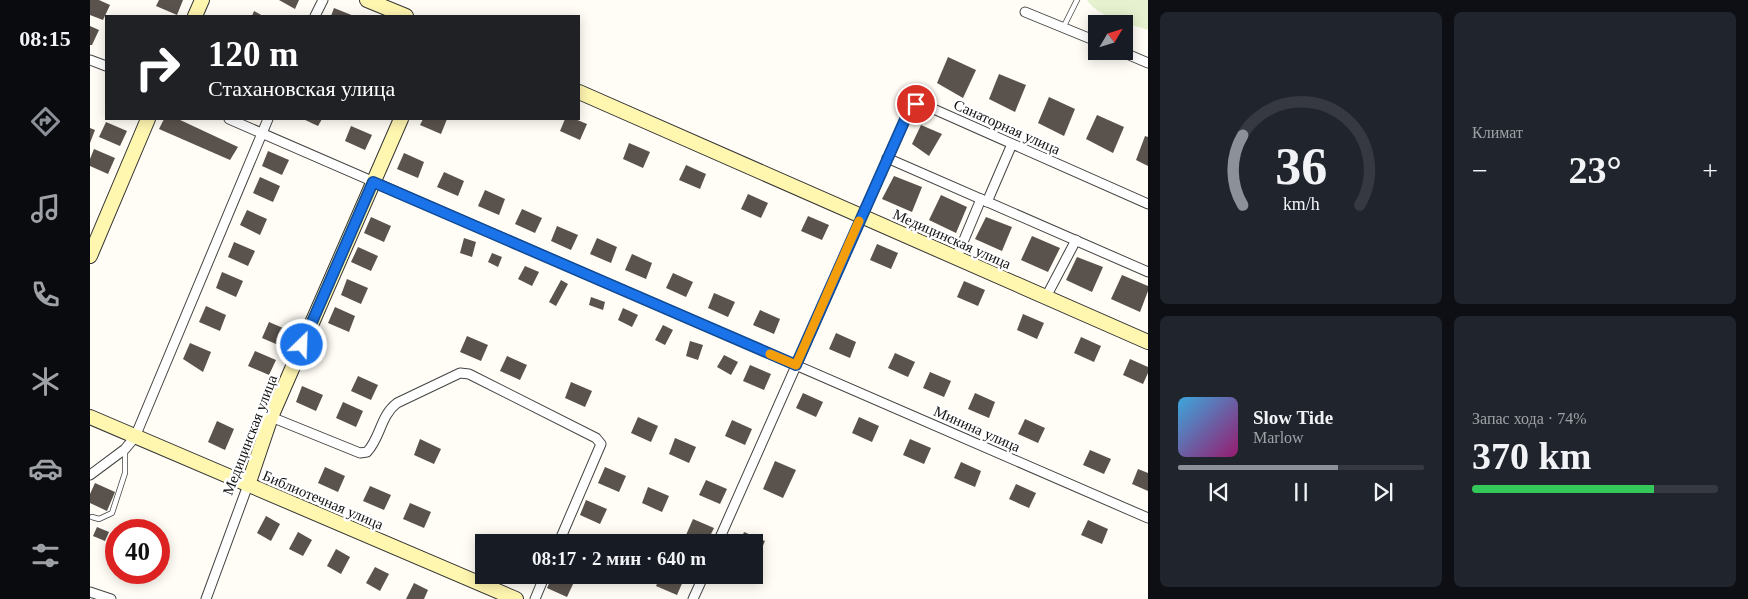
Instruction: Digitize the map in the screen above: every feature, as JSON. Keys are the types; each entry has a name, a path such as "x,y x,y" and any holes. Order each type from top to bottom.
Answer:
{"street":[{"path":"195,15 202,0"},
{"path":"316,15 323,0"},
{"path":"367,0 387,4 404,15"},
{"path":"1026,12 1088,38"},
{"path":"1133,57 1148,63"},
{"path":"90,60 105,66"},
{"name":"Медицинская улица","path":"580,92 1148,342"},
{"name":"Санаторная улица","path":"861,217 911,106 920,103 1148,204"},
{"path":"90,256 148,120"},
{"name":"Минина улица","path":"231,120 1148,518"},
{"path":"90,475 125,449 136,438 268,120"},
{"name":"Медицинская улица","path":"206,599 271,417 401,120"},
{"path":"956,259 1012,144"},
{"path":"887,158 1148,272"},
{"path":"722,534 861,217"},
{"path":"1046,297 1076,240"},
{"path":"271,417 360,453 367,452 372,447 389,409 397,402 460,373 469,374 596,438 601,444 562,534"},
{"name":"Библиотечная улица","path":"90,417 516,599"},
{"path":"535,599 541,584"},
{"path":"693,599 700,584"},
{"path":"91,595 111,599"}],"lane":[{"path":"1063,28 1077,0"},
{"path":"92,517 99,519 112,513 125,473 125,449"}],"green space":[{"path":"1087,0 1148,0 1148,30 1133,25 1133,15 1105,15"}],"building":[{"path":"90,0 99,0 110,5 103,20 90,15"},
{"path":"159,0 183,0 177,15 156,6"},
{"path":"279,0 299,0 295,9"},
{"path":"334,8 352,15 331,15"},
{"path":"254,11 261,15 252,15"},
{"path":"90,26 99,30 92,45 90,45"},
{"path":"948,57 976,70 963,98 937,83"},
{"path":"999,74 1026,85 1015,112 989,99"},
{"path":"1049,97 1075,109 1064,136 1038,123"},
{"path":"1097,115 1124,127 1113,153 1086,139"},
{"path":"164,120 180,120 238,147 230,160 159,129"},
{"path":"305,120 321,120 318,126"},
{"path":"422,120 447,120 441,134 420,125"},
{"path":"565,120 577,120 587,124 580,140 560,131"},
{"path":"106,122 127,131 120,146 99,137"},
{"path":"921,125 942,134 929,156 912,144"},
{"path":"351,126 372,135 365,150 345,141"},
{"path":"90,128 95,130 90,143"},
{"path":"1145,136 1148,137 1148,166 1136,160"},
{"path":"629,143 650,152 643,168 623,159"},
{"path":"94,149 115,158 108,174 90,166 90,159"},
{"path":"268,151 289,160 282,175 262,166"},
{"path":"404,153 424,162 418,178 397,169"},
{"path":"686,165 706,174 700,189 679,180"},
{"path":"444,172 464,181 458,196 437,187"},
{"path":"894,176 922,187 912,212 882,199"},
{"path":"260,177 280,186 273,202 253,193"},
{"path":"485,190 505,199 499,215 478,206"},
{"path":"748,194 768,203 761,218 741,209"},
{"path":"941,195 967,207 956,233 929,220"},
{"path":"522,209 542,218 535,233 515,224"},
{"path":"247,210 267,219 260,235 240,225"},
{"path":"808,216 829,225 822,240 801,231"},
{"path":"371,217 391,226 384,242 364,233"},
{"path":"986,217 1012,227 1002,251 975,239"},
{"path":"557,226 578,235 571,250 551,241"},
{"path":"1032,236 1060,248 1048,272 1021,260"},
{"path":"464,238 476,242 472,257 460,253"},
{"path":"597,238 617,247 611,263 590,254"},
{"path":"234,242 255,251 248,266 228,257"},
{"path":"877,244 898,253 891,269 870,260"},
{"path":"358,247 378,256 371,271 351,262"},
{"path":"492,253 502,257 498,267 488,262"},
{"path":"632,254 652,263 646,279 625,270"},
{"path":"1077,257 1103,267 1092,292 1066,280"},
{"path":"525,266 539,272 532,286 518,279"},
{"path":"222,272 243,281 236,297 216,288"},
{"path":"673,273 693,282 686,297 666,288"},
{"path":"1122,275 1148,286 1140,312 1111,299"},
{"path":"347,279 368,288 361,304 341,295"},
{"path":"561,280 568,284 556,306 549,302"},
{"path":"964,281 985,290 978,306 957,297"},
{"path":"714,293 735,302 728,317 708,308"},
{"path":"591,297 605,302 603,310 589,305"},
{"path":"206,306 226,315 220,331 199,322"},
{"path":"335,307 355,316 349,332 328,323"},
{"path":"623,308 638,315 632,327 618,320"},
{"path":"760,310 780,319 774,334 753,325"},
{"path":"1023,314 1044,323 1037,339 1017,330"},
{"path":"269,322 290,331 283,347 262,338"},
{"path":"663,325 673,330 665,345 655,340"},
{"path":"836,333 856,342 850,358 829,349"},
{"path":"467,336 488,345 481,361 460,352"},
{"path":"1081,337 1101,346 1094,362 1074,353"},
{"path":"690,341 703,345 698,360 686,356"},
{"path":"190,343 211,352 203,372 183,359"},
{"path":"255,351 276,360 269,375 248,366"},
{"path":"895,353 915,362 908,377 888,368"},
{"path":"724,355 738,362 731,375 717,367"},
{"path":"507,356 527,365 520,380 500,371"},
{"path":"1130,359 1148,367 1148,373 1143,384 1123,375"},
{"path":"750,365 771,374 764,390 743,381"},
{"path":"930,372 951,381 944,397 923,388"},
{"path":"358,376 378,385 371,400 351,391"},
{"path":"571,382 592,391 585,407 565,398"},
{"path":"302,386 323,395 316,411 296,402"},
{"path":"803,393 823,402 816,417 796,408"},
{"path":"975,393 995,402 989,418 968,409"},
{"path":"343,402 363,411 356,427 336,418"},
{"path":"638,417 658,426 651,442 631,433"},
{"path":"859,417 879,426 872,442 852,433"},
{"path":"1025,419 1045,428 1038,443 1018,434"},
{"path":"732,420 752,429 745,445 725,436"},
{"path":"217,421 234,429 225,450 208,442"},
{"path":"675,438 696,447 689,463 669,454"},
{"path":"420,439 441,449 434,464 414,455"},
{"path":"910,439 931,448 924,464 903,455"},
{"path":"1090,450 1111,459 1104,474 1083,465"},
{"path":"775,461 796,470 783,498 763,489"},
{"path":"961,462 981,471 975,487 954,478"},
{"path":"325,467 345,476 338,492 318,483"},
{"path":"605,467 626,476 619,492 598,483"},
{"path":"1138,469 1148,473 1148,491 1132,484"},
{"path":"706,480 727,489 720,504 699,495"},
{"path":"95,483 115,492 107,511 90,503 90,494"},
{"path":"1016,484 1036,493 1029,508 1009,499"},
{"path":"370,486 391,495 384,510 363,501"},
{"path":"648,487 669,496 662,512 642,503"},
{"path":"586,500 607,509 600,524 580,515"},
{"path":"410,503 431,512 424,528 403,519"},
{"path":"266,516 280,524 271,541 257,533"},
{"path":"693,519 714,528 711,534 686,534"},
{"path":"1088,520 1108,529 1102,544 1081,535"},
{"path":"97,527 105,530 105,541 93,536"},
{"path":"298,532 312,540 303,556 289,549"},
{"path":"336,549 350,557 341,574 327,566"},
{"path":"375,567 389,574 380,591 366,583"},
{"path":"414,583 428,590 424,599 406,599"},
{"path":"549,584 573,584 567,597 547,588"},
{"path":"657,584 682,584 677,595 656,586"}],"slow traffic":[{"path":"770,354 796,365 859,221"}],"route":[{"path":"302,345 373,182 796,365 911,106 916,104"}]}
